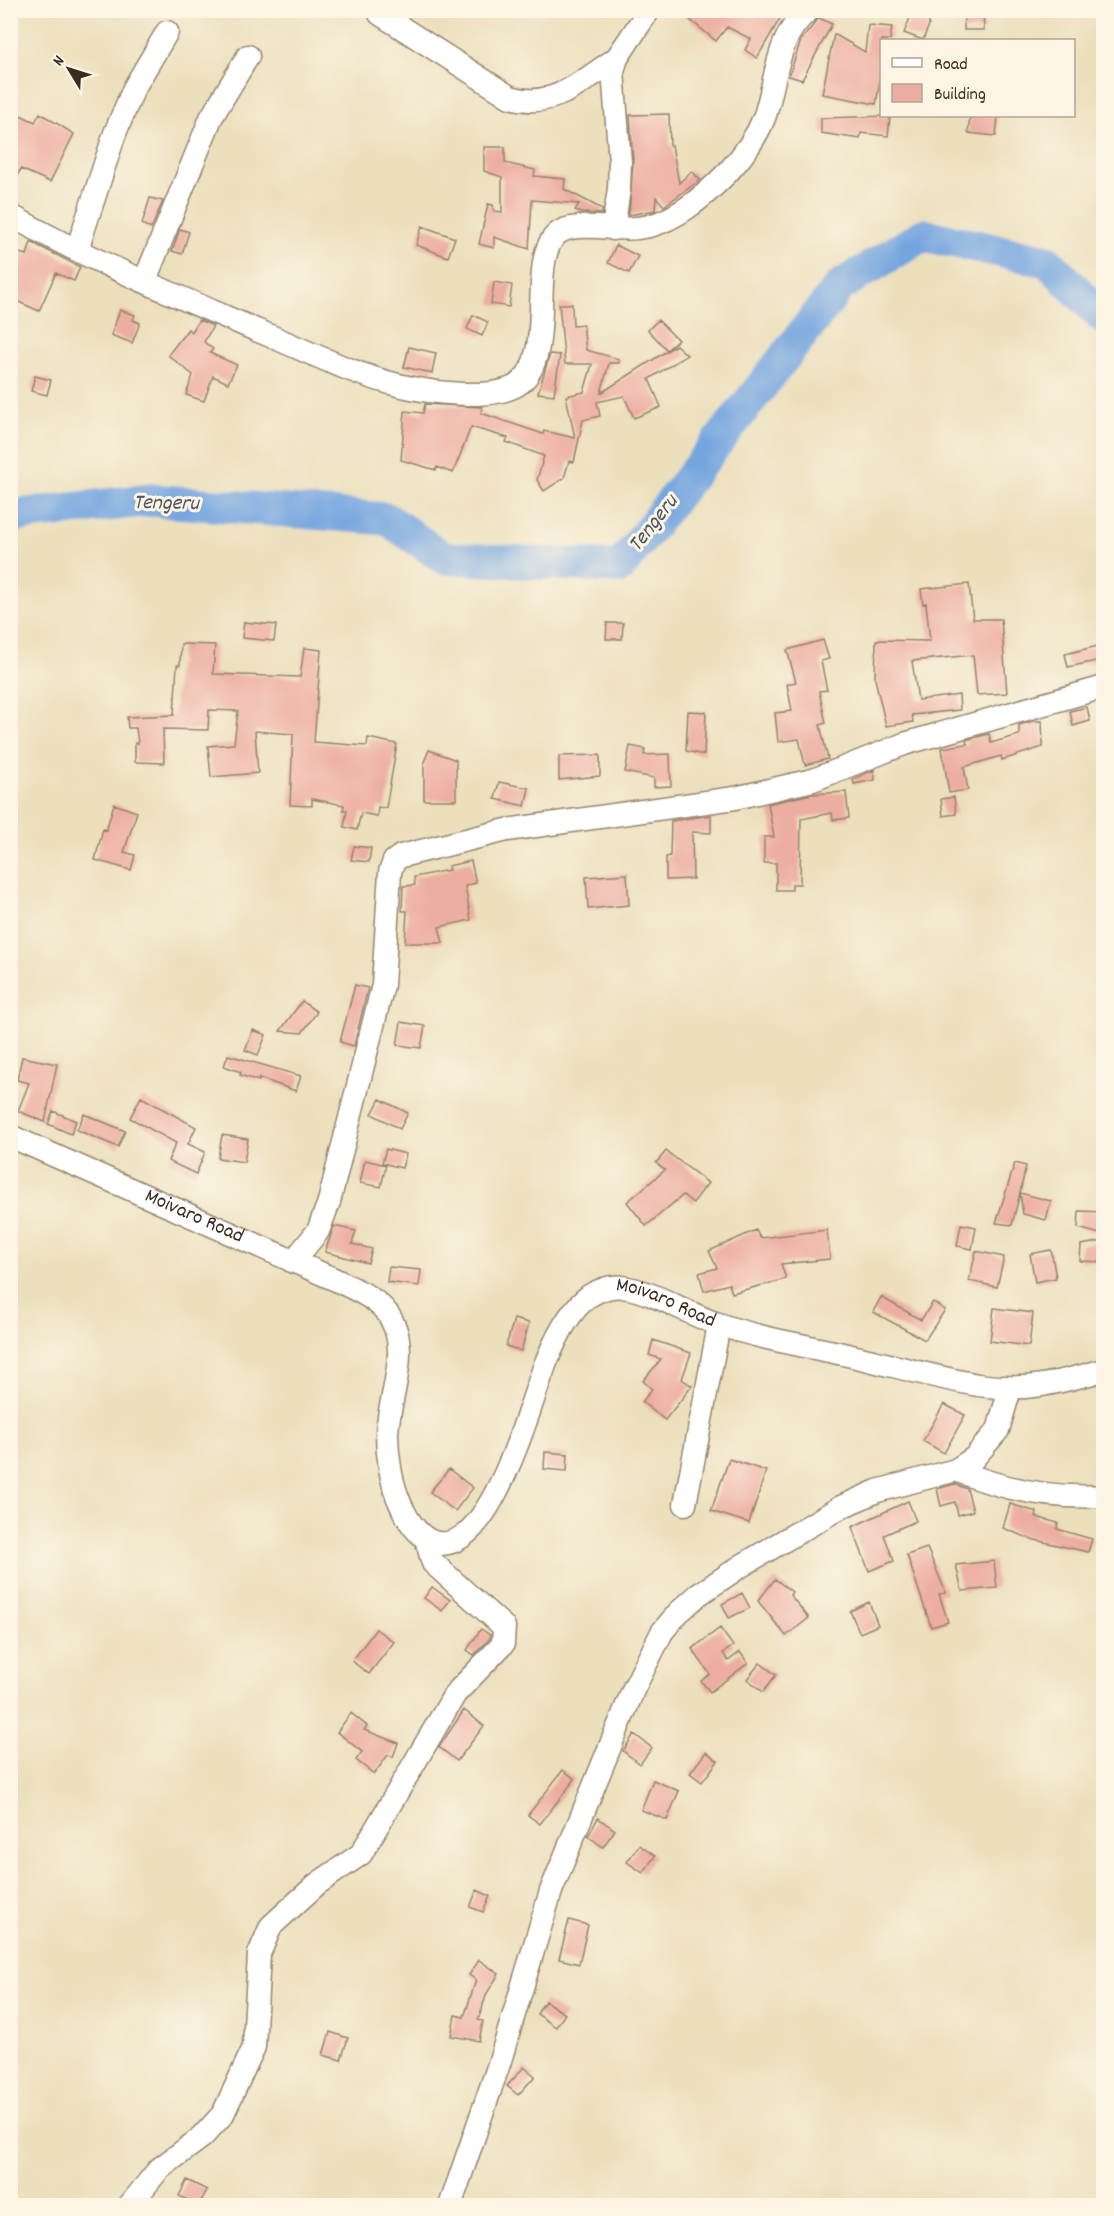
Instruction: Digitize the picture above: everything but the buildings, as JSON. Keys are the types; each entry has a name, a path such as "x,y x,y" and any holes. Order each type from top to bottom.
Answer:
{"street":[{"path":"380,14 510,97 526,102 541,102 557,97 617,58 649,10"},
{"path":"10,215 76,250 366,375 428,390 487,393 510,388 520,382 533,361 539,340 545,264 552,240 567,228 613,229 657,224 678,214 727,172 748,147 764,119 783,46 794,26 809,10"},
{"path":"76,250 115,134 134,88 167,32"},
{"path":"145,280 211,118 248,56"},
{"path":"613,229 620,171 620,131 614,85 617,58"},
{"path":"293,1262 318,1231 329,1202 381,995 390,872 394,861 401,856 507,830 735,798 794,785 813,780 904,744 1104,687"},
{"name":"Moivaro Road","path":"10,1136 361,1292 380,1305 396,1328 399,1357 387,1434 397,1496 407,1519 426,1539 436,1544 451,1543 464,1537 477,1523 508,1467 550,1352 574,1311 588,1297 605,1288 620,1286 629,1288 719,1325 919,1374 1010,1389 1040,1387 1104,1370"},
{"path":"685,1504 719,1325"},
{"path":"455,2200 551,1891 634,1688 662,1632 698,1595 741,1566 842,1507 878,1491 956,1470 974,1458 998,1430 1010,1389"},
{"path":"956,1470 982,1481 1041,1495 1104,1496"},
{"path":"129,2205 159,2169 202,2137 223,2114 254,2047 260,1954 271,1926 317,1884 361,1854 455,1694 503,1644 504,1627 433,1563 426,1539"}],"waterway":[{"name":"Tengeru","path":"10,516 150,500 387,519 444,558 620,567 840,286 923,235 1047,261 1104,318"}]}
